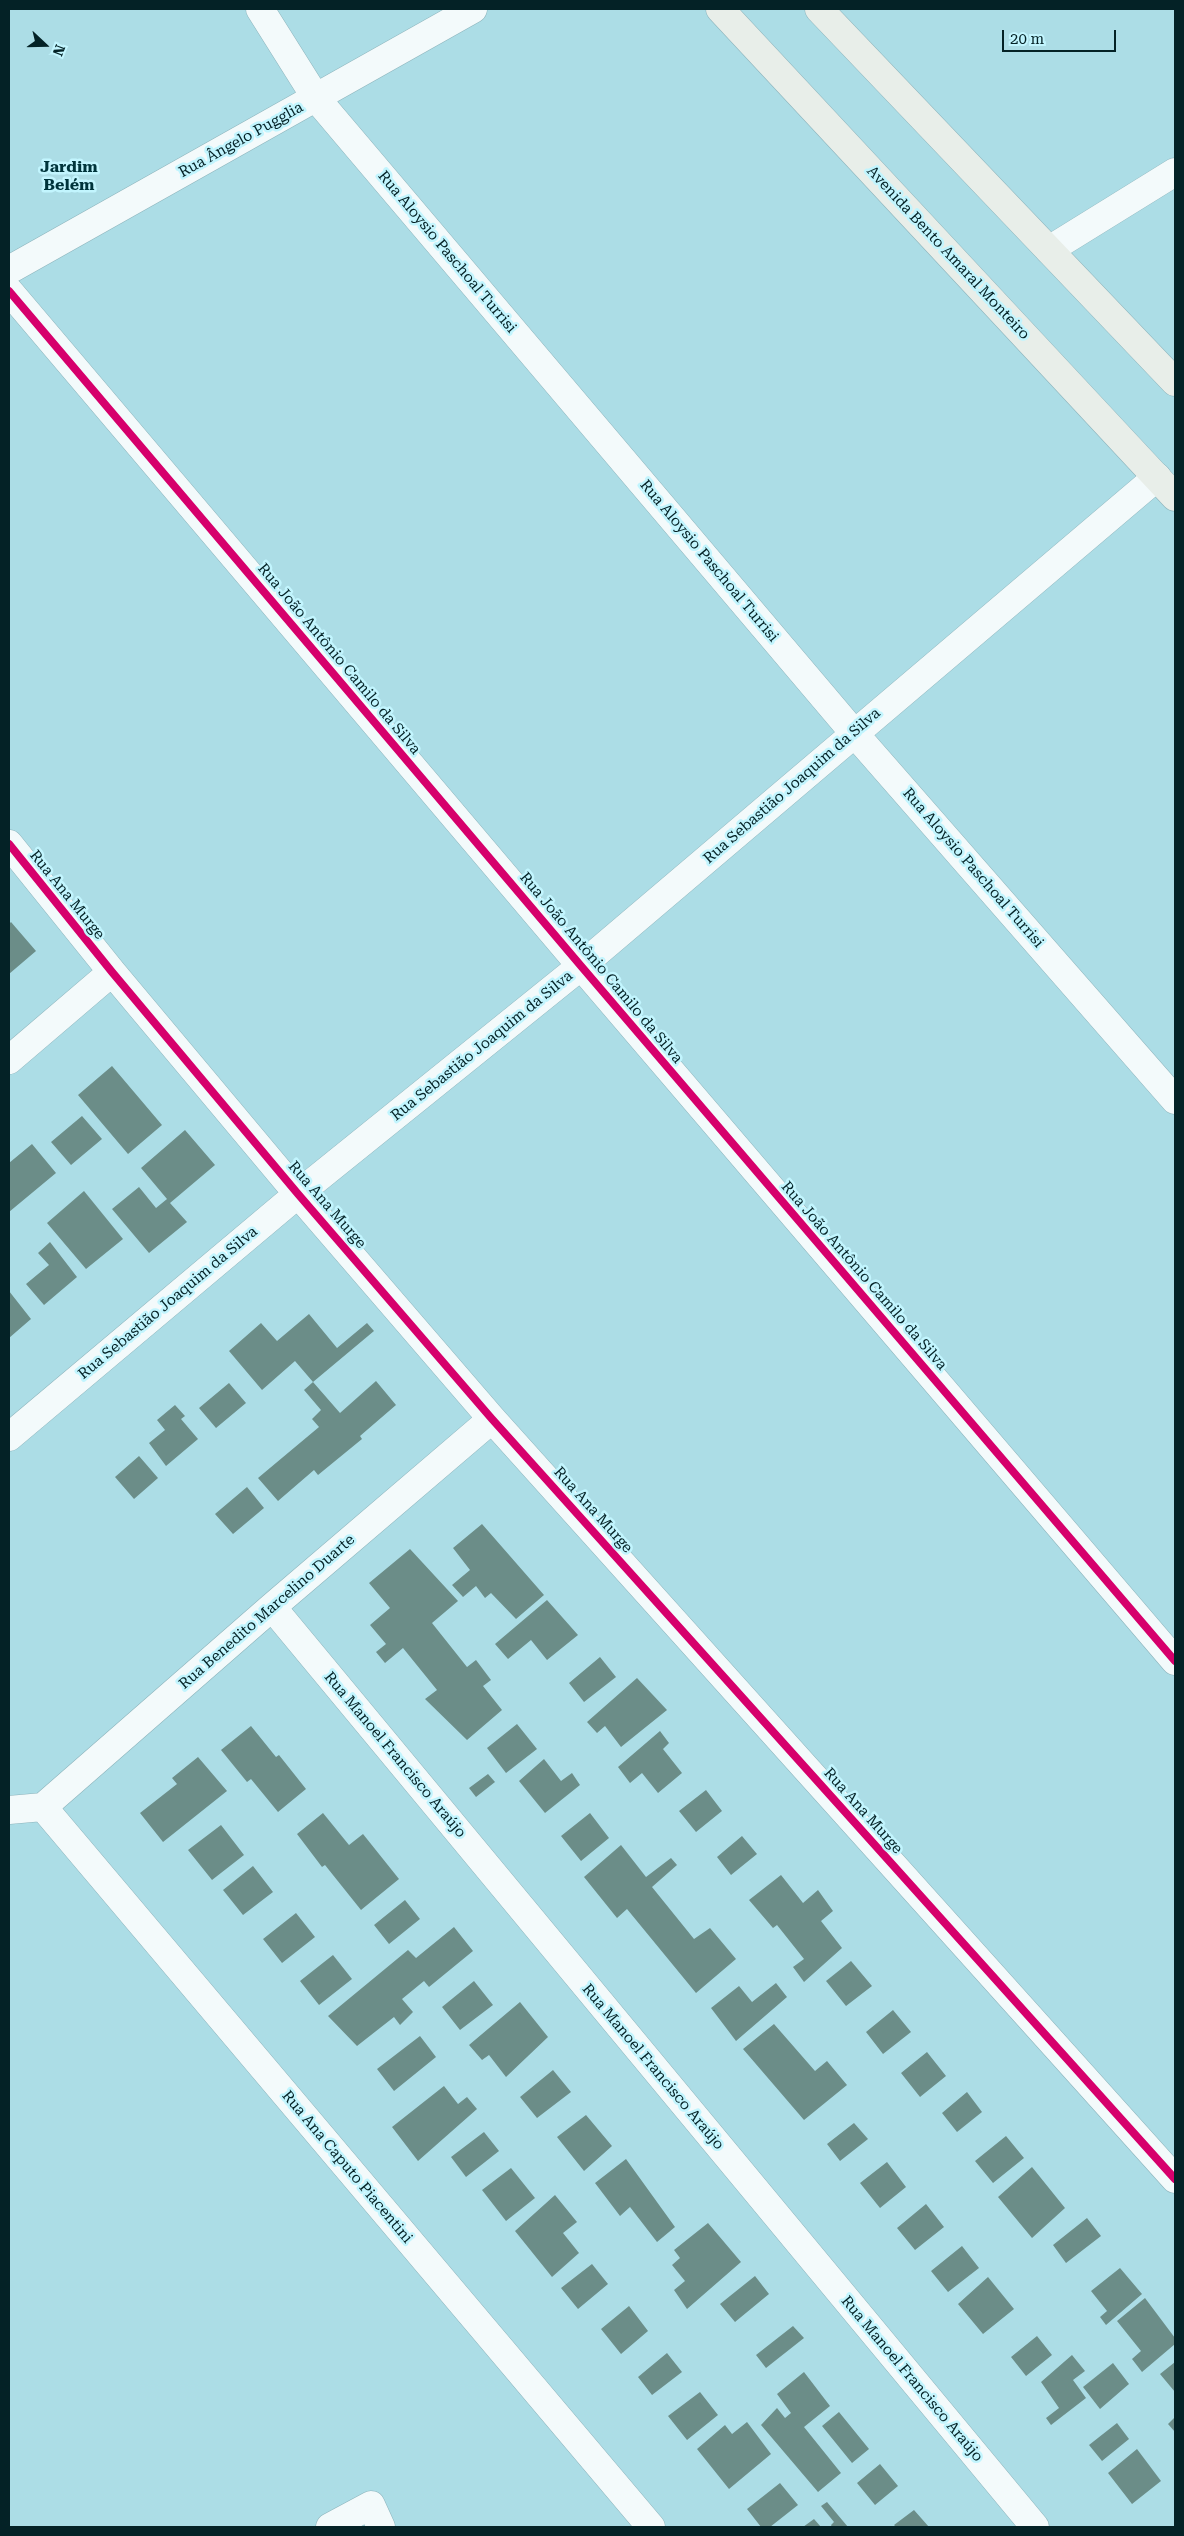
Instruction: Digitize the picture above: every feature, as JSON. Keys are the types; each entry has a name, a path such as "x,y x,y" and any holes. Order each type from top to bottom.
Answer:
{"street":[{"name":"Rua Aloysio Paschoal Turrisi","path":"260,9 316,98 854,733 1175,1100"},
{"name":"Rua Ângelo Pugglia","path":"9,270 473,9"},
{"name":"Avenida Bento Amaral Monteiro","path":"720,9 1175,497"},
{"path":"819,9 1175,382"},
{"path":"1049,250 1175,172"},
{"name":"Rua João Antônio Camilo da Silva","path":"9,291 581,966 1175,1661"},
{"name":"Rua Sebastião Joaquim da Silva","path":"9,1436 298,1194 581,966 1157,477"},
{"name":"Rua Ana Murge","path":"9,844 112,972 298,1194 492,1419 1175,2178"},
{"path":"9,1060 112,972"},
{"name":"Rua Benedito Marcelino Duarte","path":"43,1807 272,1607 492,1419"},
{"name":"Rua Manoel Francisco Araújo","path":"272,1607 1035,2527"},
{"path":"9,1810 43,1807"},
{"name":"Rua Ana Caputo Piacentini","path":"43,1807 651,2527"},
{"path":"330,2527 371,2505 381,2527"}],"building":[{"path":"11,922 36,951 9,974 9,924"},
{"path":"112,1066 162,1125 128,1154 78,1095"},
{"path":"82,1116 102,1139 71,1165 51,1142"},
{"path":"185,1130 215,1165 170,1203 187,1222 149,1253 112,1209 139,1187 156,1208 167,1199 141,1168"},
{"path":"32,1144 56,1173 9,1212 9,1163"},
{"path":"84,1191 123,1239 86,1269 47,1223"},
{"path":"50,1242 77,1277 44,1305 26,1284 49,1265 38,1253"},
{"path":"9,1291 31,1319 9,1338"},
{"path":"309,1314 337,1348 367,1323 374,1331 313,1382 295,1361 262,1390 229,1351 261,1323 277,1341"},
{"path":"376,1381 396,1405 360,1436 362,1439 318,1475 314,1470 278,1501 258,1478 319,1427 312,1419 321,1410 304,1390 313,1382 340,1413"},
{"path":"229,1383 246,1403 216,1428 199,1408"},
{"path":"175,1405 185,1416 181,1419 198,1439 166,1466 149,1443 165,1430 157,1420"},
{"path":"139,1456 158,1478 134,1499 115,1477"},
{"path":"247,1487 264,1508 233,1534 215,1514"},
{"path":"482,1524 544,1595 516,1619 491,1593 485,1598 476,1586 463,1597 452,1585 470,1570 453,1548"},
{"path":"410,1549 458,1601 432,1623 467,1667 476,1660 491,1680 483,1686 502,1710 467,1740 425,1699 437,1690 403,1648 385,1663 376,1652 386,1644 370,1625 390,1608 369,1583"},
{"path":"547,1600 578,1635 547,1660 531,1640 508,1659 495,1644"},
{"path":"600,1657 616,1677 584,1702 569,1683"},
{"path":"637,1678 667,1710 621,1747 605,1726 597,1733 587,1722"},
{"path":"517,1724 537,1749 506,1773 487,1748"},
{"path":"251,1726 276,1757 279,1755 306,1789 278,1812 251,1779 247,1782 221,1750"},
{"path":"660,1731 669,1743 663,1749 682,1773 658,1793 642,1773 630,1783 618,1767"},
{"path":"198,1757 227,1791 163,1842 140,1813 177,1784 172,1778"},
{"path":"544,1759 561,1781 572,1773 580,1785 545,1813 519,1781"},
{"path":"488,1774 495,1782 476,1797 469,1788"},
{"path":"706,1790 722,1811 696,1832 679,1811"},
{"path":"323,1813 349,1845 363,1834 399,1879 361,1910 325,1865 322,1867 297,1834"},
{"path":"590,1813 609,1838 581,1861 561,1836"},
{"path":"221,1825 244,1855 212,1880 188,1850"},
{"path":"742,1836 757,1854 731,1875 717,1857"},
{"path":"621,1845 646,1877 671,1858 677,1865 652,1887 694,1939 710,1928 736,1959 696,1993 627,1909 617,1918 584,1877"},
{"path":"253,1866 273,1892 243,1915 223,1890"},
{"path":"781,1875 803,1903 818,1890 833,1911 821,1921 842,1948 804,1982 793,1967 804,1959 777,1925 773,1928 749,1900"},
{"path":"405,1900 420,1919 389,1944 374,1925"},
{"path":"296,1913 315,1937 282,1963 263,1939"},
{"path":"454,1927 473,1951 429,1987 424,1981 402,1999 413,2012 400,2025 394,2017 357,2046 328,2016 408,1950 416,1958"},
{"path":"333,1955 352,1979 319,2005 300,1981"},
{"path":"851,1961 872,1986 846,2006 826,1981"},
{"path":"474,1981 493,2005 460,2030 442,2007"},
{"path":"776,1983 787,1997 736,2041 711,2008 739,1986 752,2002"},
{"path":"520,2002 548,2037 506,2077 489,2055 482,2060 469,2045"},
{"path":"893,2010 911,2032 883,2054 866,2032"},
{"path":"774,2024 815,2071 827,2061 847,2085 804,2120 743,2049"},
{"path":"420,2036 436,2057 394,2091 377,2069"},
{"path":"927,2052 946,2076 920,2097 901,2073"},
{"path":"553,2070 571,2092 537,2118 520,2097"},
{"path":"444,2086 458,2104 467,2097 477,2109 418,2161 392,2127"},
{"path":"967,2092 982,2112 957,2132 942,2113"},
{"path":"586,2115 612,2146 584,2171 557,2137"},
{"path":"854,2123 868,2139 840,2161 827,2144"},
{"path":"484,2132 499,2151 466,2177 451,2157"},
{"path":"1006,2136 1024,2158 993,2183 975,2161"},
{"path":"626,2159 675,2227 657,2242 630,2207 620,2216 595,2183"},
{"path":"887,2162 906,2187 880,2208 860,2183"},
{"path":"1032,2167 1065,2208 1032,2238 998,2197"},
{"path":"511,2168 535,2198 506,2221 482,2190"},
{"path":"555,2195 577,2222 563,2233 579,2253 552,2277 515,2231"},
{"path":"926,2204 944,2227 915,2250 897,2228"},
{"path":"1087,2218 1101,2236 1066,2263 1053,2245"},
{"path":"708,2223 741,2262 687,2309 674,2290 685,2281 672,2265 680,2258 674,2250"},
{"path":"962,2246 979,2268 948,2292 931,2271"},
{"path":"592,2264 608,2284 578,2309 561,2288"},
{"path":"1120,2268 1142,2294 1106,2325 1100,2317 1107,2311 1091,2291"},
{"path":"755,2276 769,2294 735,2322 720,2304"},
{"path":"988,2277 1014,2309 983,2334 958,2304"},
{"path":"1145,2298 1175,2338 1175,2344 1142,2372 1132,2359 1141,2351 1117,2321"},
{"path":"629,2306 648,2331 621,2354 601,2329"},
{"path":"793,2326 804,2338 766,2368 756,2355"},
{"path":"1037,2336 1052,2355 1026,2376 1011,2357"},
{"path":"667,2353 682,2372 652,2395 638,2377"},
{"path":"1072,2355 1085,2371 1073,2380 1086,2398 1051,2425 1046,2418 1059,2408 1041,2382"},
{"path":"1175,2362 1175,2392 1160,2374"},
{"path":"1113,2363 1129,2384 1100,2409 1083,2387"},
{"path":"804,2372 830,2406 804,2427 841,2473 818,2492 761,2425 777,2408 785,2418 791,2413 777,2394"},
{"path":"700,2392 718,2415 687,2440 668,2416"},
{"path":"839,2412 869,2449 852,2463 822,2426"},
{"path":"1175,2417 1175,2432 1168,2424"},
{"path":"747,2422 771,2454 729,2489 697,2449 725,2425 732,2434"},
{"path":"1117,2423 1129,2439 1102,2461 1089,2445"},
{"path":"1137,2449 1161,2481 1132,2504 1108,2473"},
{"path":"880,2464 898,2486 875,2505 857,2483"},
{"path":"780,2483 798,2505 770,2527 761,2527 747,2509"},
{"path":"827,2502 848,2527 832,2527 831,2525 834,2522 821,2506"},
{"path":"914,2510 929,2527 896,2527 894,2525"},
{"path":"814,2519 821,2527 803,2527"}],"cycle path":[{"path":"9,291 581,966 1175,1661"},
{"path":"9,844 112,972 298,1194 492,1419 1175,2179"}],"district":[{"name":"Jardim Belém","path":"69,176"}]}
